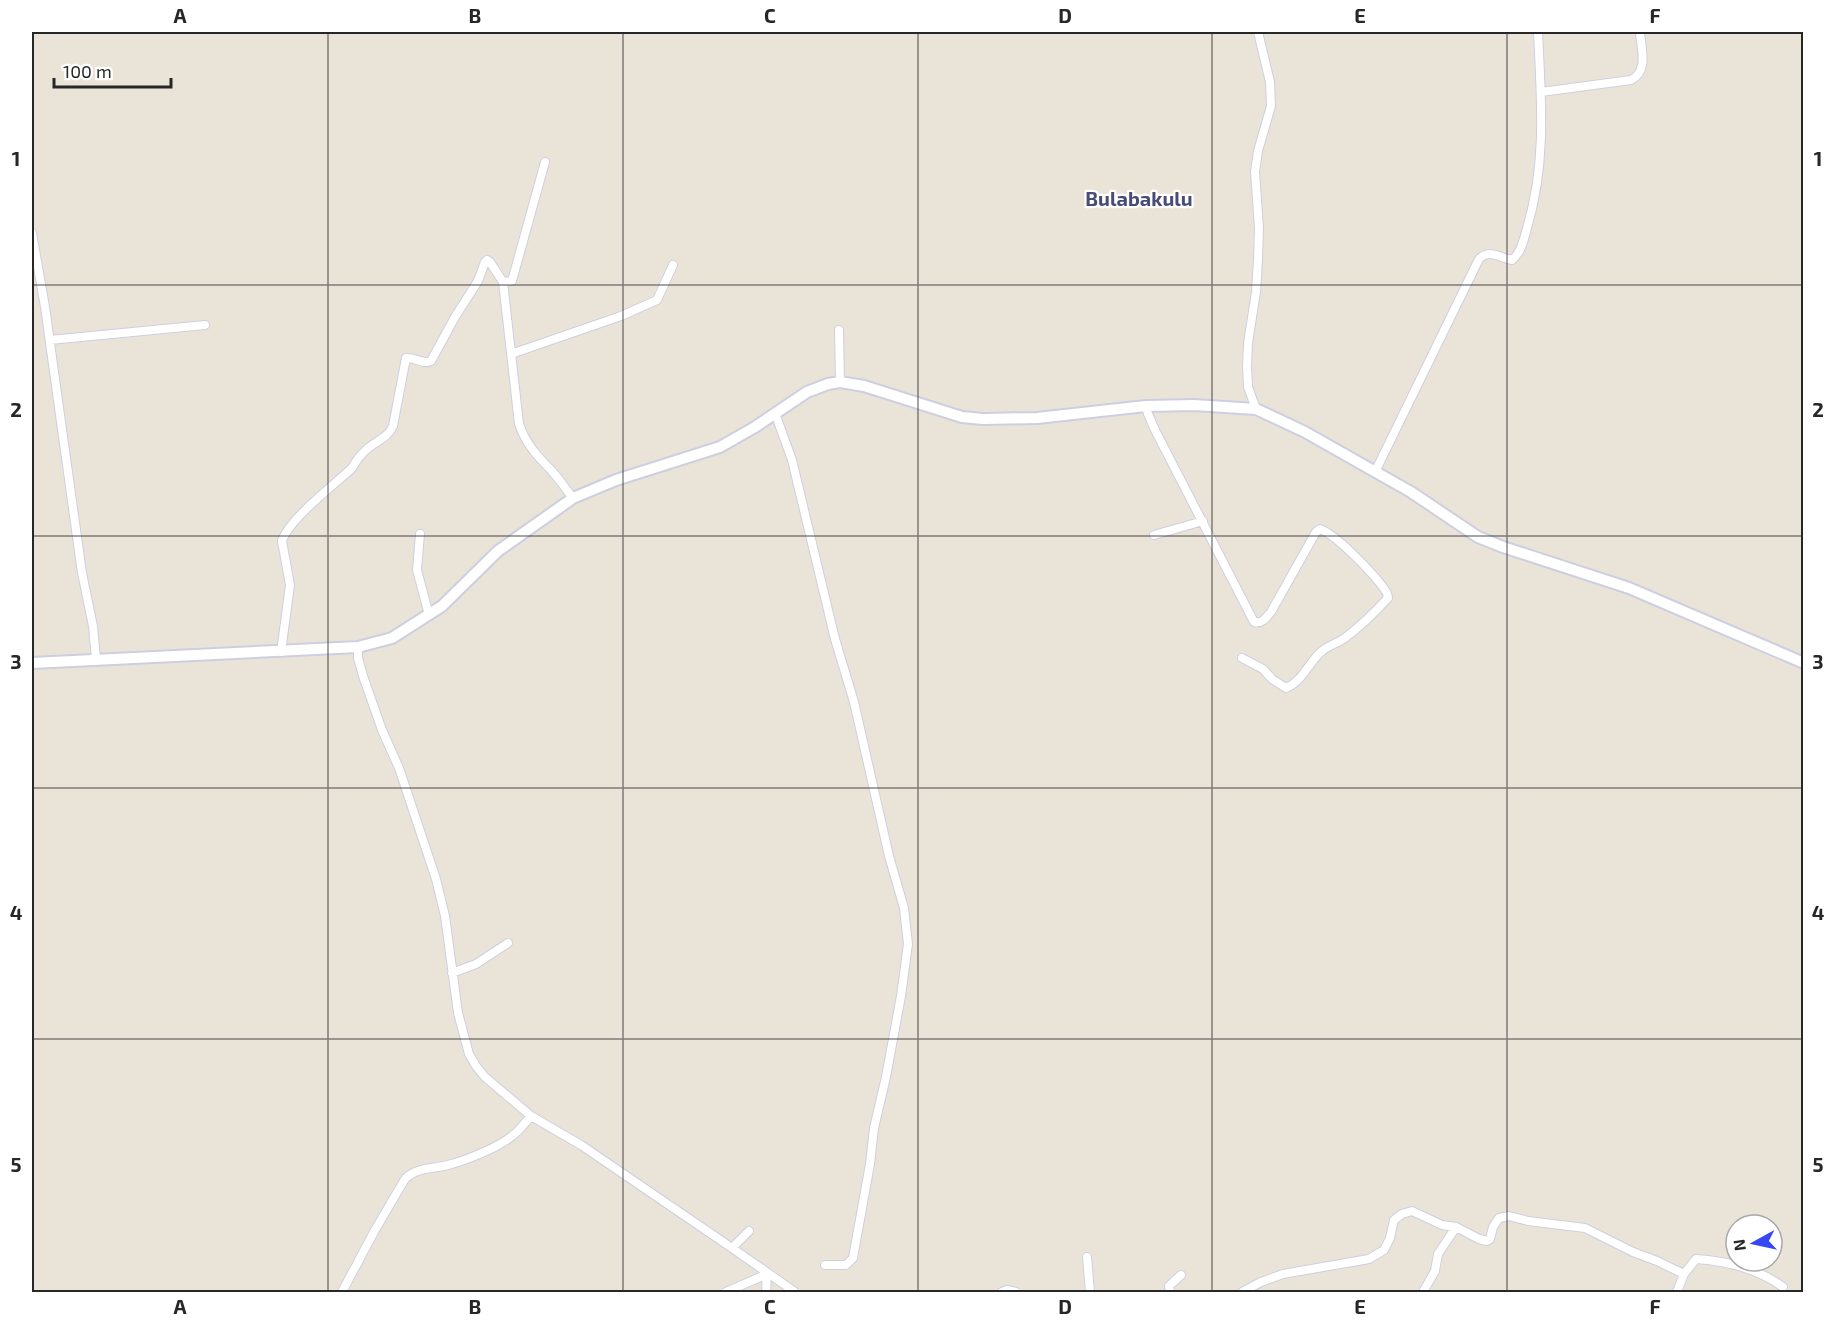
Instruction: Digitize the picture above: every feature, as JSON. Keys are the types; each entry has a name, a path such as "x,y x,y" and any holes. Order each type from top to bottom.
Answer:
{"street":[{"path":"1256,409 1248,387 1246,366 1256,292 1258,228 1255,172 1258,151 1271,106 1270,82 1258,32"},
{"path":"1375,472 1479,260 1491,253 1512,260 1523,242 1541,168 1543,128 1538,32"},
{"path":"1541,92 1631,80 1638,76 1642,68 1640,32"},
{"path":"503,282 512,281 544,162"},
{"path":"32,233 50,340 82,573 93,626 96,659"},
{"path":"281,652 290,585 282,547 284,535 297,519 352,468 367,449 390,433 406,358 426,363 431,361 478,281 487,261 503,282 519,424 524,437 539,459 553,472 573,498"},
{"path":"511,354 621,316 657,300 673,265"},
{"path":"50,340 206,325"},
{"path":"839,330 840,382"},
{"path":"32,663 358,648 392,638 442,606 498,551 573,498 634,474 720,447 807,392 840,382 864,386 962,417 983,419 1037,418 1146,406 1194,405 1256,409 1305,432 1412,492 1478,537 1629,588 1803,663"},
{"path":"1146,406 1155,430 1254,622 1264,620 1271,612 1316,532 1320,529 1329,532 1348,550 1387,593 1388,598 1380,607 1345,639 1333,643 1320,653 1295,684 1286,688 1272,679 1263,669 1242,658"},
{"path":"775,413 792,460 835,639 854,702 889,856 904,908 908,944 901,996 874,1128 853,1258 846,1265 825,1265"},
{"path":"1154,536 1203,521"},
{"path":"420,534 417,570 429,615"},
{"path":"358,648 363,676 382,730 399,768 436,879 445,916 458,1013 469,1054 485,1077 531,1116 581,1145 795,1293"},
{"path":"452,973 476,964 508,943"},
{"path":"342,1293 375,1230 410,1174 422,1169 450,1165 498,1145 515,1134 531,1116"},
{"path":"1242,1293 1261,1282 1283,1274 1369,1259 1384,1250 1395,1220 1402,1214 1412,1211 1442,1225 1456,1227 1487,1241 1499,1218 1509,1216 1528,1221 1585,1228 1684,1274"},
{"path":"1423,1293 1435,1271 1438,1254 1456,1227"},
{"path":"732,1248 749,1232"},
{"path":"1087,1257 1090,1293"},
{"path":"1677,1293 1684,1274 1696,1259 1715,1260 1747,1268 1770,1278 1783,1287"},
{"path":"726,1293 767,1274"},
{"path":"766,1293 767,1274"},
{"path":"1170,1293 1169,1286 1181,1275"},
{"path":"1002,1293 1007,1290 1016,1293"}],"district":[{"name":"Bulabakulu","path":"1139,199"}]}
